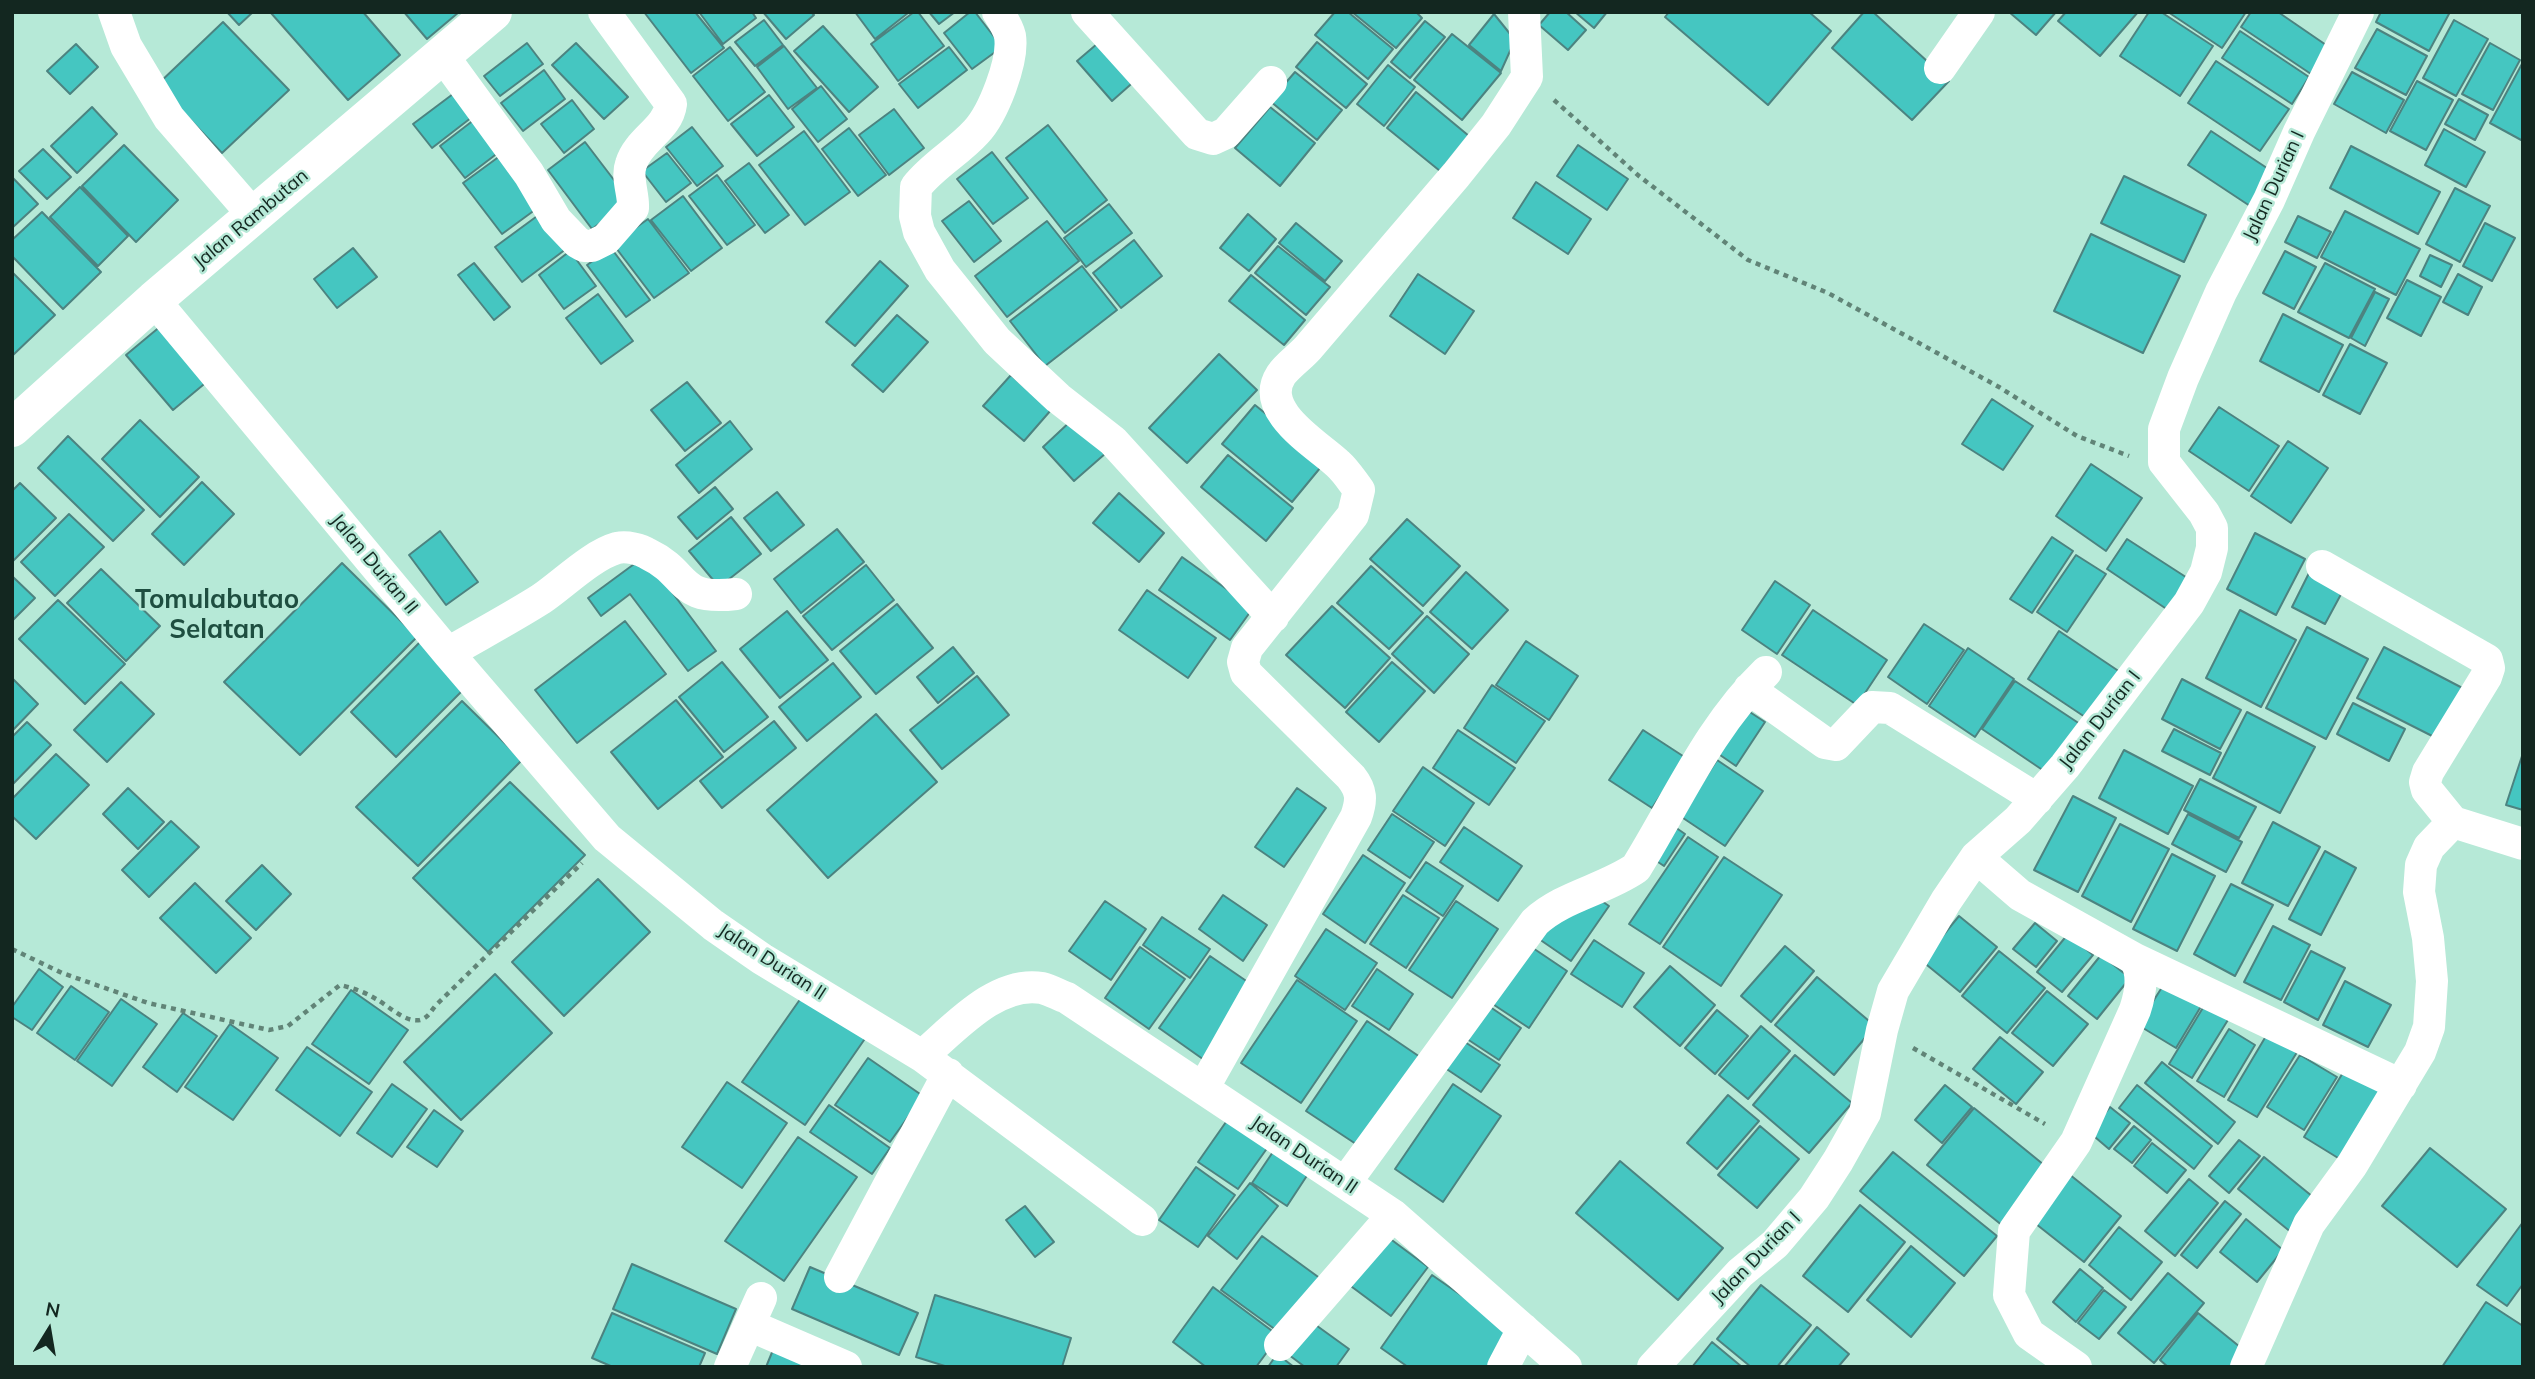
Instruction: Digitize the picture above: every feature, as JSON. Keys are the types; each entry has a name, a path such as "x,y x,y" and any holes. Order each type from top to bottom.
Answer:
{"street":[{"path":"114,12 126,46 169,118 255,216"},
{"name":"Jalan Rambutan","path":"12,428 154,300 494,12"},
{"path":"443,56 542,193 556,220 577,242 592,246 606,239 633,208 630,165 645,141 670,113 671,104 604,12"},
{"path":"998,12 1011,38 1009,56 994,105 976,132 916,187 915,216 919,232 940,270 997,341 1058,398 1113,441 1273,617"},
{"path":"1087,12 1197,134 1213,139 1226,133 1270,82"},
{"path":"1204,1087 1356,817 1362,801 1358,786 1351,776 1247,673 1243,662 1247,648 1353,515 1359,490 1340,466 1296,429 1278,407 1276,391 1280,376 1308,348 1496,125 1527,76 1524,12"},
{"path":"1940,68 1979,12"},
{"name":"Jalan Durian I","path":"1653,1367 1740,1273 1775,1244 1814,1198 1865,1113 1893,991 1914,950 1976,857 2018,820 2073,756 2189,603 2206,572 2212,548 2212,528 2204,513 2164,462 2164,429 2221,292 2269,200 2358,12"},
{"name":"Jalan Durian II","path":"154,300 448,653 607,838 723,932 762,959 922,1055 982,1006 1025,987 1044,988 1067,998 1393,1215 1523,1329"},
{"path":"448,653 540,599 598,557 618,548 632,548 650,554 693,592 712,597 736,594"},
{"path":"2322,566 2487,660 2489,668 2486,677 2428,772 2425,782 2427,790 2452,822 2523,844"},
{"path":"1345,1183 1535,922 1548,910 1620,879 1636,869 1700,757 1758,680 1825,743 1836,745 1872,707 1890,708 2037,799"},
{"path":"2246,1367 2309,1224 2352,1166 2420,1052 2429,1027 2432,981 2428,938 2419,892 2421,865 2429,847 2452,822"},
{"path":"1976,857 2020,895 2134,959 2401,1085"},
{"path":"2076,1367 2029,1334 2008,1295 2014,1231 2076,1142 2140,996 2139,966 2134,959"},
{"path":"922,1055 1142,1220"},
{"path":"840,1277 948,1074"},
{"path":"1280,1345 1393,1215"},
{"path":"730,1367 755,1312 846,1367"},
{"path":"1503,1367 1523,1329 1566,1367"}],"path":[{"path":"1527,76 1639,176 1748,260 1828,293 1999,387 2077,436 2132,457 2164,462"},
{"path":"12,948 62,973 148,1003 269,1030 288,1026 340,985 376,998 409,1019 418,1021 428,1016 436,1005 607,838"},
{"path":"1882,1030 2076,1142"}],"building":[{"path":"227,12 253,12 239,25"},
{"path":"363,12 400,55 348,100 271,13"},
{"path":"404,12 459,12 427,39"},
{"path":"644,12 695,12 724,48 691,73"},
{"path":"699,12 752,12 756,18 723,44"},
{"path":"763,12 811,12 814,15 786,39"},
{"path":"855,12 907,12 908,13 875,39"},
{"path":"914,12 918,12 944,46 898,81 871,44"},
{"path":"929,12 955,12 939,24"},
{"path":"970,12 975,12 1002,47 972,69 944,33"},
{"path":"1335,12 1348,12 1393,49 1368,79 1315,35"},
{"path":"1352,12 1416,12 1422,18 1396,48"},
{"path":"1550,12 1566,12 1586,30 1568,50 1539,25"},
{"path":"1575,12 1607,12 1594,28"},
{"path":"1669,12 1809,12 1831,31 1768,105 1665,17"},
{"path":"1864,12 1873,12 1949,81 1912,120 1832,48"},
{"path":"2009,12 2056,12 2036,35"},
{"path":"2066,12 2138,12 2100,56 2058,21"},
{"path":"2149,12 2161,12 2213,46 2180,96 2120,56"},
{"path":"2168,12 2246,12 2222,48"},
{"path":"2251,12 2278,12 2329,47 2311,74 2241,27"},
{"path":"2381,12 2450,12 2429,51 2376,22"},
{"path":"1494,14 1515,40 1501,71 1469,45"},
{"path":"764,20 783,45 755,66 735,42"},
{"path":"2454,20 2488,39 2456,96 2423,78"},
{"path":"1425,21 1445,37 1410,78 1391,62"},
{"path":"223,22 289,90 222,153 157,85"},
{"path":"823,26 878,87 849,112 794,51"},
{"path":"2377,29 2427,56 2406,95 2355,68"},
{"path":"2240,31 2309,77 2292,104 2222,58"},
{"path":"1452,34 1501,73 1462,120 1414,80"},
{"path":"1104,38 1138,78 1112,101 1077,61"},
{"path":"1317,42 1367,84 1346,108 1296,67"},
{"path":"527,43 543,64 500,96 484,76"},
{"path":"576,43 628,97 604,119 552,65"},
{"path":"2490,43 2520,60 2493,110 2462,94"},
{"path":"76,44 98,67 70,94 47,71"},
{"path":"784,46 817,88 788,109 757,67"},
{"path":"730,47 765,92 728,121 693,76"},
{"path":"949,47 967,70 918,108 899,84"},
{"path":"2216,61 2289,109 2260,151 2188,103"},
{"path":"2523,62 2523,141 2490,123"},
{"path":"1388,65 1415,87 1384,126 1357,104"},
{"path":"544,70 565,99 523,131 501,103"},
{"path":"1295,72 1342,110 1317,140 1270,101"},
{"path":"2352,72 2404,100 2386,133 2334,104"},
{"path":"2417,81 2453,100 2426,150 2390,131"},
{"path":"821,86 847,119 818,142 792,109"},
{"path":"457,91 476,114 432,148 413,124"},
{"path":"1416,92 1469,136 1440,171 1387,128"},
{"path":"769,95 794,127 757,156 731,124"},
{"path":"2459,99 2488,115 2475,140 2445,124"},
{"path":"572,100 594,129 564,153 541,124"},
{"path":"92,107 117,134 77,173 51,146"},
{"path":"1270,107 1315,143 1280,186 1235,148"},
{"path":"894,109 924,148 889,175 859,135"},
{"path":"479,116 503,149 465,178 440,146"},
{"path":"1048,125 1107,200 1065,233 1006,158"},
{"path":"692,127 723,166 697,186 666,147"},
{"path":"849,128 886,175 858,196 822,149"},
{"path":"2444,129 2485,152 2466,187 2425,165"},
{"path":"804,131 850,192 805,225 759,165"},
{"path":"2211,131 2276,174 2253,208 2188,165"},
{"path":"585,142 630,201 592,229 548,170"},
{"path":"124,145 178,200 136,242 82,186"},
{"path":"1578,145 1628,179 1607,210 1557,176"},
{"path":"2351,146 2440,192 2418,234 2330,188"},
{"path":"43,149 71,177 47,199 19,171"},
{"path":"992,152 1028,198 993,224 957,179"},
{"path":"504,153 543,204 502,234 463,183"},
{"path":"667,153 691,183 666,202 642,171"},
{"path":"749,163 789,215 765,233 725,181"},
{"path":"717,175 755,225 727,245 689,196"},
{"path":"2124,176 2206,215 2184,262 2101,223"},
{"path":"12,177 38,204 12,228"},
{"path":"1536,182 1591,219 1568,254 1513,218"},
{"path":"80,187 128,236 98,266 50,217"},
{"path":"2455,188 2490,206 2460,262 2426,244"},
{"path":"683,196 722,248 691,271 651,220"},
{"path":"969,201 1001,241 974,262 942,221"},
{"path":"1109,204 1132,233 1086,267 1064,238"},
{"path":"544,211 570,246 522,282 495,247"},
{"path":"2345,211 2420,249 2396,295 2321,257"},
{"path":"42,212 101,272 63,309 12,256 12,240"},
{"path":"1248,214 1276,239 1249,271 1220,248"},
{"path":"2298,216 2331,232 2317,258 2285,242"},
{"path":"648,219 689,273 654,298 613,244"},
{"path":"1047,221 1079,261 1007,317 975,276"},
{"path":"1296,223 1342,261 1325,281 1279,243"},
{"path":"2485,223 2515,238 2492,281 2463,266"},
{"path":"2091,234 2180,276 2143,353 2054,311"},
{"path":"1134,240 1162,276 1121,308 1093,273"},
{"path":"1278,246 1330,287 1306,315 1255,273"},
{"path":"353,248 377,277 337,308 314,279"},
{"path":"611,248 650,300 626,317 587,265"},
{"path":"570,251 596,286 564,309 539,275"},
{"path":"2285,251 2316,267 2294,309 2263,293"},
{"path":"2430,255 2452,265 2441,287 2420,276"},
{"path":"880,261 908,286 855,346 826,322"},
{"path":"474,263 510,307 494,320 458,275"},
{"path":"2325,263 2375,289 2349,338 2298,312"},
{"path":"1082,266 1117,310 1045,366 1010,321"},
{"path":"12,272 55,315 12,356"},
{"path":"1418,274 1474,311 1445,354 1390,316"},
{"path":"2458,274 2482,287 2468,315 2443,302"},
{"path":"1251,275 1305,320 1284,345 1229,301"},
{"path":"2407,280 2441,297 2421,336 2387,318"},
{"path":"2375,292 2389,299 2365,346 2351,338"},
{"path":"598,294 633,341 601,364 566,318"},
{"path":"2283,314 2343,345 2319,392 2260,361"},
{"path":"897,315 928,342 883,392 852,365"},
{"path":"168,320 215,375 173,410 126,355"},
{"path":"2350,344 2387,363 2360,414 2323,395"},
{"path":"1219,354 1257,390 1187,463 1149,428"},
{"path":"1011,375 1051,410 1024,441 983,406"},
{"path":"687,382 721,423 685,451 651,410"},
{"path":"1992,399 2033,426 2003,470 1962,444"},
{"path":"1255,405 1325,462 1292,502 1222,444"},
{"path":"2219,407 2279,446 2249,491 2189,451"},
{"path":"1074,418 1106,453 1074,481 1043,447"},
{"path":"140,420 199,477 160,517 102,459"},
{"path":"730,421 752,449 699,493 676,465"},
{"path":"68,436 144,510 113,541 38,468"},
{"path":"2288,441 2328,468 2291,523 2251,496"},
{"path":"1228,455 1293,508 1266,541 1201,487"},
{"path":"2091,464 2142,498 2106,551 2056,516"},
{"path":"202,482 234,514 184,565 152,534"},
{"path":"20,483 56,518 12,562 12,491"},
{"path":"715,487 733,509 697,539 678,517"},
{"path":"777,492 804,525 771,551 744,518"},
{"path":"1119,493 1164,533 1139,562 1093,523"},
{"path":"69,514 104,547 55,596 21,562"},
{"path":"731,517 761,554 719,587 689,551"},
{"path":"1407,519 1460,566 1423,606 1370,559"},
{"path":"837,529 864,562 801,613 774,579"},
{"path":"440,531 478,582 446,605 409,555"},
{"path":"2255,533 2305,559 2276,615 2227,589"},
{"path":"2052,537 2073,551 2032,613 2010,599"},
{"path":"2127,539 2192,581 2171,612 2107,569"},
{"path":"2076,555 2106,574 2067,632 2037,612"},
{"path":"645,556 716,651 688,671 630,594 601,616 588,598"},
{"path":"1182,557 1253,608 1230,640 1159,590"},
{"path":"342,563 417,637 300,755 224,682"},
{"path":"866,565 894,600 832,650 803,616"},
{"path":"1371,566 1423,613 1389,649 1337,603"},
{"path":"2312,567 2346,585 2325,624 2292,607"},
{"path":"101,569 160,626 126,661 67,603"},
{"path":"1466,572 1508,610 1472,649 1430,612"},
{"path":"12,576 35,598 12,621"},
{"path":"1775,581 1810,605 1777,654 1742,630"},
{"path":"1147,590 1216,638 1188,678 1119,630"},
{"path":"58,600 125,664 85,704 19,639"},
{"path":"897,604 933,648 876,694 840,651"},
{"path":"1332,606 1390,658 1345,708 1286,655"},
{"path":"1813,610 1887,660 1857,705 1782,655"},
{"path":"2240,610 2296,640 2261,707 2206,678"},
{"path":"787,611 828,660 780,698 740,649"},
{"path":"1427,616 1469,654 1434,693 1392,654"},
{"path":"625,621 666,674 577,743 535,690"},
{"path":"1924,624 1964,650 1927,704 1888,677"},
{"path":"2307,627 2368,659 2326,739 2266,708"},
{"path":"2059,631 2126,676 2094,723 2028,679"},
{"path":"421,641 467,686 396,757 351,712"},
{"path":"1526,641 1578,676 1549,720 1496,685"},
{"path":"953,647 974,673 938,703 917,677"},
{"path":"2384,647 2472,693 2446,743 2357,698"},
{"path":"1968,648 2014,679 1975,737 1929,706"},
{"path":"722,662 768,717 724,752 679,697"},
{"path":"1392,662 1425,691 1379,742 1346,712"},
{"path":"833,663 861,697 807,741 779,707"},
{"path":"977,676 1009,715 942,769 910,730"},
{"path":"12,678 38,704 12,731"},
{"path":"2182,679 2241,710 2220,749 2162,719"},
{"path":"2015,681 2080,724 2047,773 1982,729"},
{"path":"121,682 154,714 107,762 74,730"},
{"path":"1492,685 1545,721 1516,763 1464,728"},
{"path":"676,700 723,757 658,809 611,752"},
{"path":"462,701 522,760 418,866 356,807"},
{"path":"1733,701 1765,722 1736,766 1704,744"},
{"path":"2353,703 2405,729 2389,761 2337,734"},
{"path":"2247,712 2315,747 2280,813 2213,778"},
{"path":"876,714 937,782 828,878 767,810"},
{"path":"774,721 796,748 722,808 700,781"},
{"path":"27,722 51,745 12,785 12,737"},
{"path":"2174,729 2221,753 2210,775 2162,751"},
{"path":"1458,730 1515,768 1489,805 1433,768"},
{"path":"1643,730 1686,758 1652,808 1609,780"},
{"path":"2124,750 2193,786 2168,834 2099,798"},
{"path":"56,754 89,785 36,839 12,816 12,799"},
{"path":"2523,756 2523,810 2506,805"},
{"path":"1717,760 1763,791 1725,846 1680,816"},
{"path":"1423,767 1474,803 1445,846 1393,811"},
{"path":"2200,779 2256,807 2239,838 2184,810"},
{"path":"510,782 585,855 488,952 413,878"},
{"path":"128,788 164,822 138,849 103,814"},
{"path":"1297,788 1326,808 1284,867 1255,847"},
{"path":"2073,796 2116,818 2078,892 2034,870"},
{"path":"1392,814 1434,842 1410,878 1368,850"},
{"path":"2188,814 2242,842 2226,872 2172,844"},
{"path":"1662,818 1685,834 1664,866 1640,850"},
{"path":"171,821 199,847 149,897 122,870"},
{"path":"2273,822 2320,847 2288,906 2242,883"},
{"path":"2120,824 2169,849 2131,922 2082,896"},
{"path":"1464,827 1522,866 1498,901 1440,862"},
{"path":"1688,837 1718,857 1660,944 1629,924"},
{"path":"2325,851 2356,868 2321,935 2289,919"},
{"path":"2172,854 2215,876 2177,951 2133,929"},
{"path":"1363,855 1405,883 1365,943 1323,914"},
{"path":"1724,857 1782,895 1721,986 1663,947"},
{"path":"1426,862 1463,886 1443,916 1406,891"},
{"path":"262,865 291,894 256,930 226,901"},
{"path":"598,879 650,932 564,1016 512,962"},
{"path":"195,883 251,938 216,973 160,918"},
{"path":"1577,884 1609,906 1571,961 1539,939"},
{"path":"2231,884 2273,905 2235,976 2194,954"},
{"path":"1223,895 1267,925 1243,961 1199,929"},
{"path":"1403,895 1439,918 1406,968 1370,944"},
{"path":"1105,901 1146,929 1111,980 1069,951"},
{"path":"1456,901 1498,929 1452,998 1409,970"},
{"path":"1959,916 1997,947 1960,992 1922,961"},
{"path":"1162,917 1210,949 1190,978 1143,945"},
{"path":"2035,923 2057,941 2036,967 2013,949"},
{"path":"2273,926 2310,945 2281,1000 2244,982"},
{"path":"1326,929 1377,963 1345,1010 1295,976"},
{"path":"2068,934 2093,955 2062,992 2037,972"},
{"path":"1518,938 1567,971 1529,1028 1479,995"},
{"path":"1594,940 1644,973 1622,1007 1571,974"},
{"path":"1785,946 1814,971 1771,1022 1741,996"},
{"path":"1140,947 1185,979 1149,1029 1105,998"},
{"path":"1999,951 2045,988 2007,1033 1962,996"},
{"path":"2311,951 2345,968 2318,1020 2284,1002"},
{"path":"2101,955 2130,978 2097,1019 2068,996"},
{"path":"1210,956 1258,989 1207,1062 1159,1028"},
{"path":"1670,966 1715,1005 1680,1046 1634,1007"},
{"path":"39,969 63,987 32,1030 12,1017 12,1007"},
{"path":"1377,969 1413,994 1389,1030 1352,1006"},
{"path":"495,974 552,1033 461,1120 404,1062"},
{"path":"1817,977 1875,1026 1834,1075 1775,1025"},
{"path":"1297,980 1357,1021 1301,1103 1241,1063"},
{"path":"2166,981 2203,1003 2176,1048 2138,1025"},
{"path":"2345,981 2391,1005 2368,1047 2323,1025"},
{"path":"71,986 109,1012 75,1060 37,1033"},
{"path":"808,988 871,1030 805,1125 742,1082"},
{"path":"351,990 408,1030 369,1084 312,1044"},
{"path":"2047,991 2088,1024 2053,1066 2012,1033"},
{"path":"1477,998 1521,1028 1499,1060 1455,1031"},
{"path":"121,999 157,1024 112,1086 77,1061"},
{"path":"2207,1001 2231,1015 2192,1078 2169,1064"},
{"path":"1717,1010 1748,1036 1715,1074 1685,1048"},
{"path":"183,1013 217,1036 177,1092 143,1067"},
{"path":"1367,1021 1423,1059 1362,1148 1306,1111"},
{"path":"230,1024 278,1058 233,1120 185,1087"},
{"path":"1761,1026 1790,1051 1748,1099 1719,1075"},
{"path":"2229,1029 2255,1045 2224,1097 2197,1081"},
{"path":"1448,1031 1500,1065 1481,1092 1430,1058"},
{"path":"2269,1031 2299,1049 2257,1117 2228,1100"},
{"path":"2000,1037 2043,1072 2016,1104 1973,1069"},
{"path":"307,1047 372,1092 340,1136 276,1090"},
{"path":"1795,1055 1852,1103 1809,1153 1753,1105"},
{"path":"2300,1055 2337,1077 2304,1130 2267,1107"},
{"path":"868,1058 923,1096 890,1142 835,1105"},
{"path":"2162,1062 2235,1122 2218,1144 2145,1083"},
{"path":"2347,1066 2386,1090 2343,1161 2304,1137"},
{"path":"727,1082 787,1123 742,1188 682,1147"},
{"path":"392,1084 427,1109 392,1157 357,1133"},
{"path":"1453,1084 1501,1116 1443,1202 1395,1169"},
{"path":"1945,1085 1972,1107 1942,1143 1915,1120"},
{"path":"2137,1085 2212,1146 2194,1169 2119,1108"},
{"path":"1728,1095 1759,1121 1717,1169 1687,1143"},
{"path":"829,1105 890,1148 872,1174 810,1132"},
{"path":"2110,1107 2130,1123 2109,1149 2089,1132"},
{"path":"1974,1108 2049,1169 2003,1226 1927,1165"},
{"path":"434,1110 463,1131 437,1167 407,1147"},
{"path":"1233,1112 1273,1140 1238,1189 1198,1162"},
{"path":"1760,1126 1799,1159 1757,1208 1718,1175"},
{"path":"2134,1126 2151,1140 2132,1163 2114,1149"},
{"path":"798,1137 857,1177 784,1281 725,1241"},
{"path":"2239,1140 2260,1156 2229,1193 2209,1176"},
{"path":"1279,1143 1314,1165 1287,1206 1252,1183"},
{"path":"2152,1143 2186,1170 2167,1193 2134,1166"},
{"path":"2430,1148 2506,1209 2457,1267 2382,1206"},
{"path":"1893,1152 1997,1236 1964,1276 1860,1191"},
{"path":"2264,1157 2318,1201 2292,1233 2238,1189"},
{"path":"1620,1161 1723,1248 1678,1300 1576,1213"},
{"path":"1196,1167 1235,1195 1198,1247 1159,1220"},
{"path":"2069,1174 2121,1216 2084,1262 2031,1220"},
{"path":"2189,1179 2218,1203 2175,1256 2145,1231"},
{"path":"1250,1183 1278,1206 1237,1259 1208,1236"},
{"path":"2225,1201 2241,1214 2197,1268 2181,1255"},
{"path":"1860,1205 1905,1242 1848,1312 1803,1276"},
{"path":"1025,1206 1054,1242 1035,1257 1006,1220"},
{"path":"2246,1219 2283,1250 2257,1282 2220,1252"},
{"path":"2523,1222 2523,1284 2507,1306 2477,1285"},
{"path":"2119,1227 2162,1262 2131,1300 2089,1265"},
{"path":"1381,1232 1428,1267 1391,1316 1344,1281"},
{"path":"1262,1236 1321,1279 1280,1333 1221,1290"},
{"path":"1911,1246 1955,1283 1911,1337 1867,1300"},
{"path":"632,1264 736,1309 717,1354 613,1309"},
{"path":"810,1267 918,1313 899,1355 792,1309"},
{"path":"2080,1269 2103,1288 2076,1322 2053,1302"},
{"path":"2168,1273 2204,1303 2154,1363 2118,1333"},
{"path":"1432,1275 1517,1334 1494,1367 1408,1367 1381,1348"},
{"path":"1761,1285 1811,1325 1777,1367 1751,1367 1717,1339"},
{"path":"1213,1287 1279,1336 1256,1367 1206,1367 1173,1342"},
{"path":"2104,1290 2126,1307 2099,1339 2078,1323"},
{"path":"935,1295 1071,1338 1062,1367 948,1367 916,1357"},
{"path":"2486,1302 2523,1326 2523,1367 2442,1367"},
{"path":"612,1313 705,1353 699,1367 613,1367 592,1358"},
{"path":"2198,1313 2245,1351 2232,1367 2168,1367 2160,1360"},
{"path":"1313,1323 1349,1349 1336,1367 1305,1367 1289,1355"},
{"path":"1817,1327 1849,1354 1838,1367 1784,1367"},
{"path":"1712,1342 1742,1367 1692,1367"},
{"path":"773,1350 813,1367 766,1367"},
{"path":"1277,1354 1294,1367 1268,1367"}],"district":[{"name":"Tomulabutao Selatan","path":"217,615"}]}
